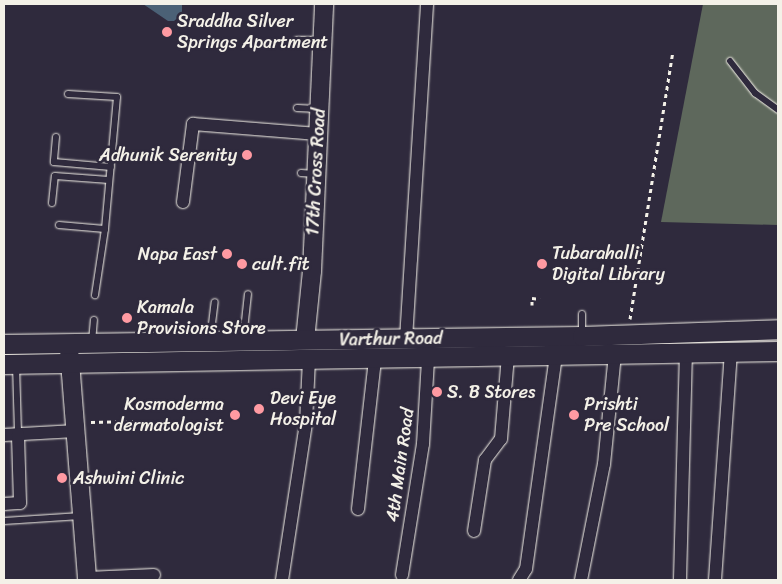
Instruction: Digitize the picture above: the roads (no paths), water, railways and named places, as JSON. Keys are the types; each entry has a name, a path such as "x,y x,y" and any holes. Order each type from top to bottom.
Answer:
{"main road":[{"name":"Varthur Road","path":"4,344 582,336 778,329"},
{"path":"730,330 731,352"},
{"name":"Varthur Road","path":"10,364 428,359 556,354 778,351"}],"street":[{"name":"17th Cross Road","path":"305,340 308,174 318,134 324,4"},
{"path":"406,339 427,4"},
{"path":"183,202 192,124 318,134"},
{"path":"69,342 69,363 76,427 87,579 154,575"},
{"path":"715,580 731,352"},
{"path":"680,580 686,353"},
{"path":"520,580 528,560 556,354"},
{"path":"581,580 604,464 615,354"},
{"path":"474,531 485,460 501,439 508,356"},
{"path":"282,580 306,423 309,359"},
{"path":"358,509 375,359"},
{"name":"4th Main Road","path":"402,575 423,444 428,359"},
{"path":"4,435 76,427"},
{"path":"4,504 20,503 18,434"}],"lane":[{"path":"297,40 322,40"},
{"path":"730,61 755,93 778,110"},
{"path":"68,94 117,97 105,229 95,295"},
{"path":"298,108 319,110"},
{"path":"56,137 54,162 111,167"},
{"path":"52,202 55,176 110,180"},
{"path":"59,225 105,229"},
{"path":"243,341 248,294"},
{"path":"210,341 216,302"},
{"path":"582,314 582,336"},
{"path":"92,342 94,320"},
{"path":"10,364 18,434"},
{"path":"4,521 82,516"}],"water":[{"path":"143,4 182,4 182,14 174,21 168,21"}],"place":[{"name":"Sraddha Silver Springs Apartment","path":"167,32"},
{"name":"Adhunik Serenity","path":"247,155"},
{"name":"Napa East","path":"227,254"},
{"name":"cult.fit","path":"242,264"},
{"name":"Tubarahalli Digital Library","path":"542,264"},
{"name":"Kamala Provisions Store","path":"127,318"},
{"name":"S. B Stores","path":"437,392"},
{"name":"Devi Eye Hospital","path":"259,409"},
{"name":"Kosmoderma dermatologist","path":"235,415"},
{"name":"Prishti Pre School","path":"574,415"},
{"name":"Ashwini Clinic","path":"62,478"}]}
